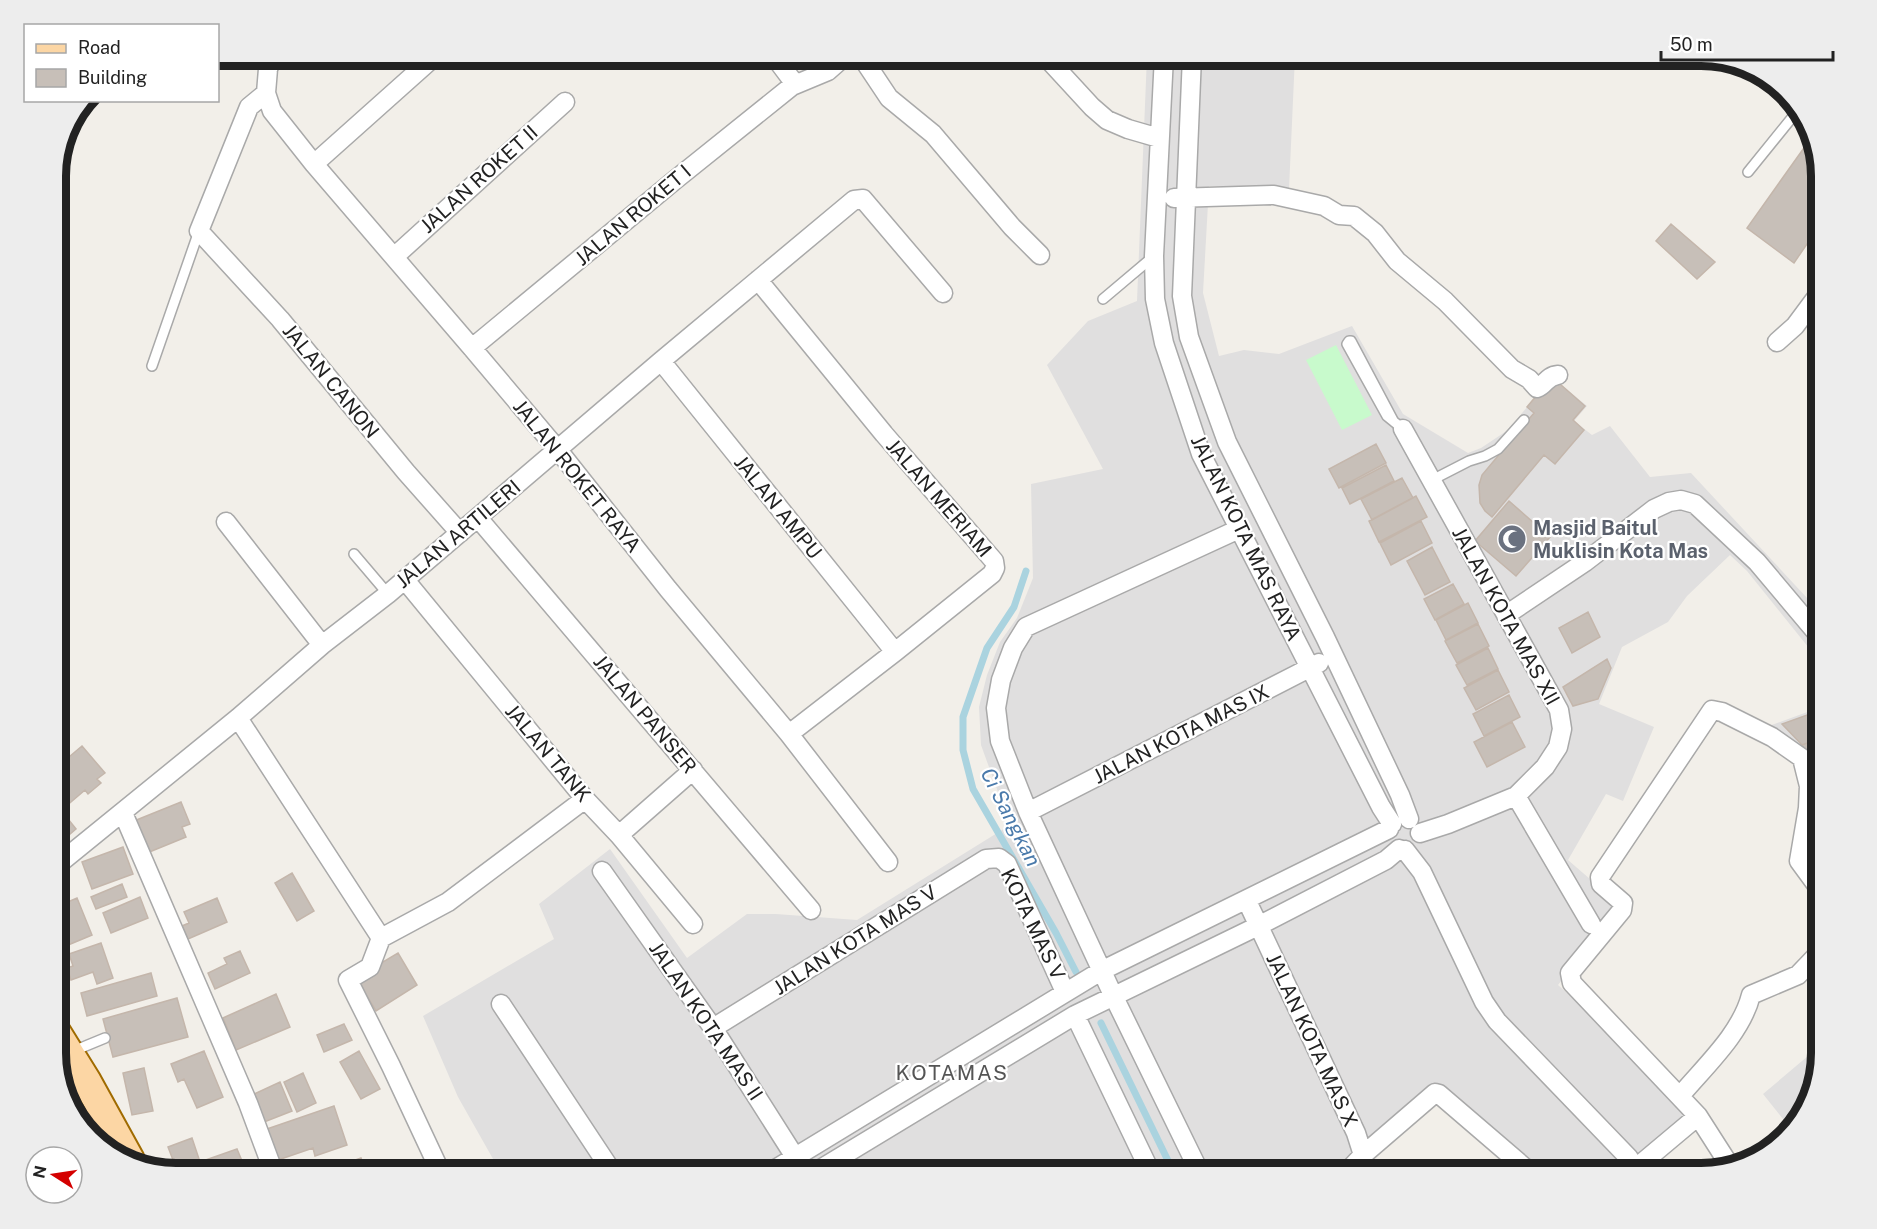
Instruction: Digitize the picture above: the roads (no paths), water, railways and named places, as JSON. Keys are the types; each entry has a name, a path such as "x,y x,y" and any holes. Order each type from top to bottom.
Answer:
{"main road":[{"path":"66,1055 76,1086 100,1128 117,1146"}],"street":[{"path":"199,231 249,107 266,93 269,66"},
{"path":"314,164 424,66"},
{"path":"782,66 795,84"},
{"name":"JALAN ROKET I","path":"472,348 795,84 833,66"},
{"path":"868,66 889,98 933,134 1012,227 1040,255"},
{"path":"1054,66 1107,120 1159,138"},
{"name":"JALAN KOTA MAS RAYA","path":"1163,66 1154,256 1155,299 1164,343 1201,454 1381,807 1406,834"},
{"name":"JALAN KOTA MAS RAYA","path":"1192,66 1182,296 1189,337 1227,442 1334,655 1400,795 1406,834"},
{"name":"JALAN ROKET RAYA","path":"266,93 272,111 314,164 558,450 668,589 789,734 888,862"},
{"name":"JALAN ROKET II","path":"394,257 565,102"},
{"path":"1157,198 1274,195 1324,206 1339,215 1354,216 1375,233 1396,261 1445,301 1512,369 1537,388 1551,376 1558,375"},
{"name":"JALAN ARTILERI","path":"66,858 238,718 322,645 405,580 661,361 857,199 863,199 944,293"},
{"name":"JALAN CANON","path":"199,231 280,319 406,472 460,533"},
{"name":"JALAN MERIAM","path":"758,280 884,434 994,561 995,568 992,574 789,734"},
{"path":"1777,342 1795,326 1811,304"},
{"name":"JALAN AMPU","path":"661,361 894,652"},
{"name":"JALAN KOTA MAS XII","path":"1399,426 1432,480 1558,710 1562,729 1558,747 1545,767 1516,796 1448,824 1406,834"},
{"path":"1506,615 1585,562 1654,509 1669,502 1681,500 1695,504 1757,562 1811,626"},
{"name":"JALAN PANSER","path":"478,518 811,910"},
{"path":"226,522 322,645"},
{"path":"1195,1163 1101,971 1028,812 1000,741 996,708 1001,680 1013,648 1026,627 1239,529"},
{"name":"JALAN TANK","path":"405,580 585,799 619,835 693,924"},
{"name":"JALAN KOTA MAS IX","path":"1028,812 1334,655"},
{"path":"1726,1160 1698,1116 1578,990 1572,983 1570,973 1622,910 1623,903 1600,884 1600,877 1712,710 1722,712 1772,737 1802,758 1809,786 1808,808 1799,861 1811,877"},
{"path":"238,718 381,938"},
{"path":"619,835 693,770"},
{"path":"1516,796 1591,924"},
{"path":"436,1163 348,980 370,967 381,938 448,902 585,799"},
{"path":"123,813 248,1103 270,1163"},
{"path":"1406,834 1484,1002 1497,1021 1626,1163"},
{"path":"806,1163 1065,992 1101,971 1246,901 1406,834"},
{"path":"831,1163 1075,1015 1258,926 1386,860 1406,834"},
{"name":"KOTA MAS V","path":"999,858 1007,864 1065,992"},
{"name":"JALAN KOTA MAS V","path":"713,1028 987,860 999,858"},
{"name":"JALAN KOTA MAS II","path":"602,871 713,1028 799,1163"},
{"name":"JALAN KOTA MAS X","path":"1246,901 1356,1133 1363,1155"},
{"path":"1680,1096 1726,1042 1747,1009 1751,994 1798,975 1811,961"},
{"path":"501,1004 606,1163"},
{"path":"1075,1015 1140,1163"},
{"path":"1355,1163 1435,1093 1519,1163"},
{"path":"1633,1163 1698,1116"}],"lane":[{"path":"1748,172 1793,116"},
{"path":"152,366 199,231"},
{"path":"1103,299 1154,256"},
{"path":"1349,340 1351,341 1399,426 1387,416 1347,344 1349,340"},
{"path":"1432,480 1498,449 1524,420"},
{"path":"354,554 388,594"},
{"path":"66,1042 105,1038"}],"waterway":[{"name":"Ci Sangkan","path":"1026,571 1014,607 987,648 963,717 963,750 973,789 1076,972"},
{"name":"Ci Sangkan","path":"1101,1023 1169,1163"}],"place":[{"name":"Masjid Baitul Muklisin Kota Mas","path":"1512,539"}],"district":[{"name":"KOTAMAS","path":"952,1072"}]}
